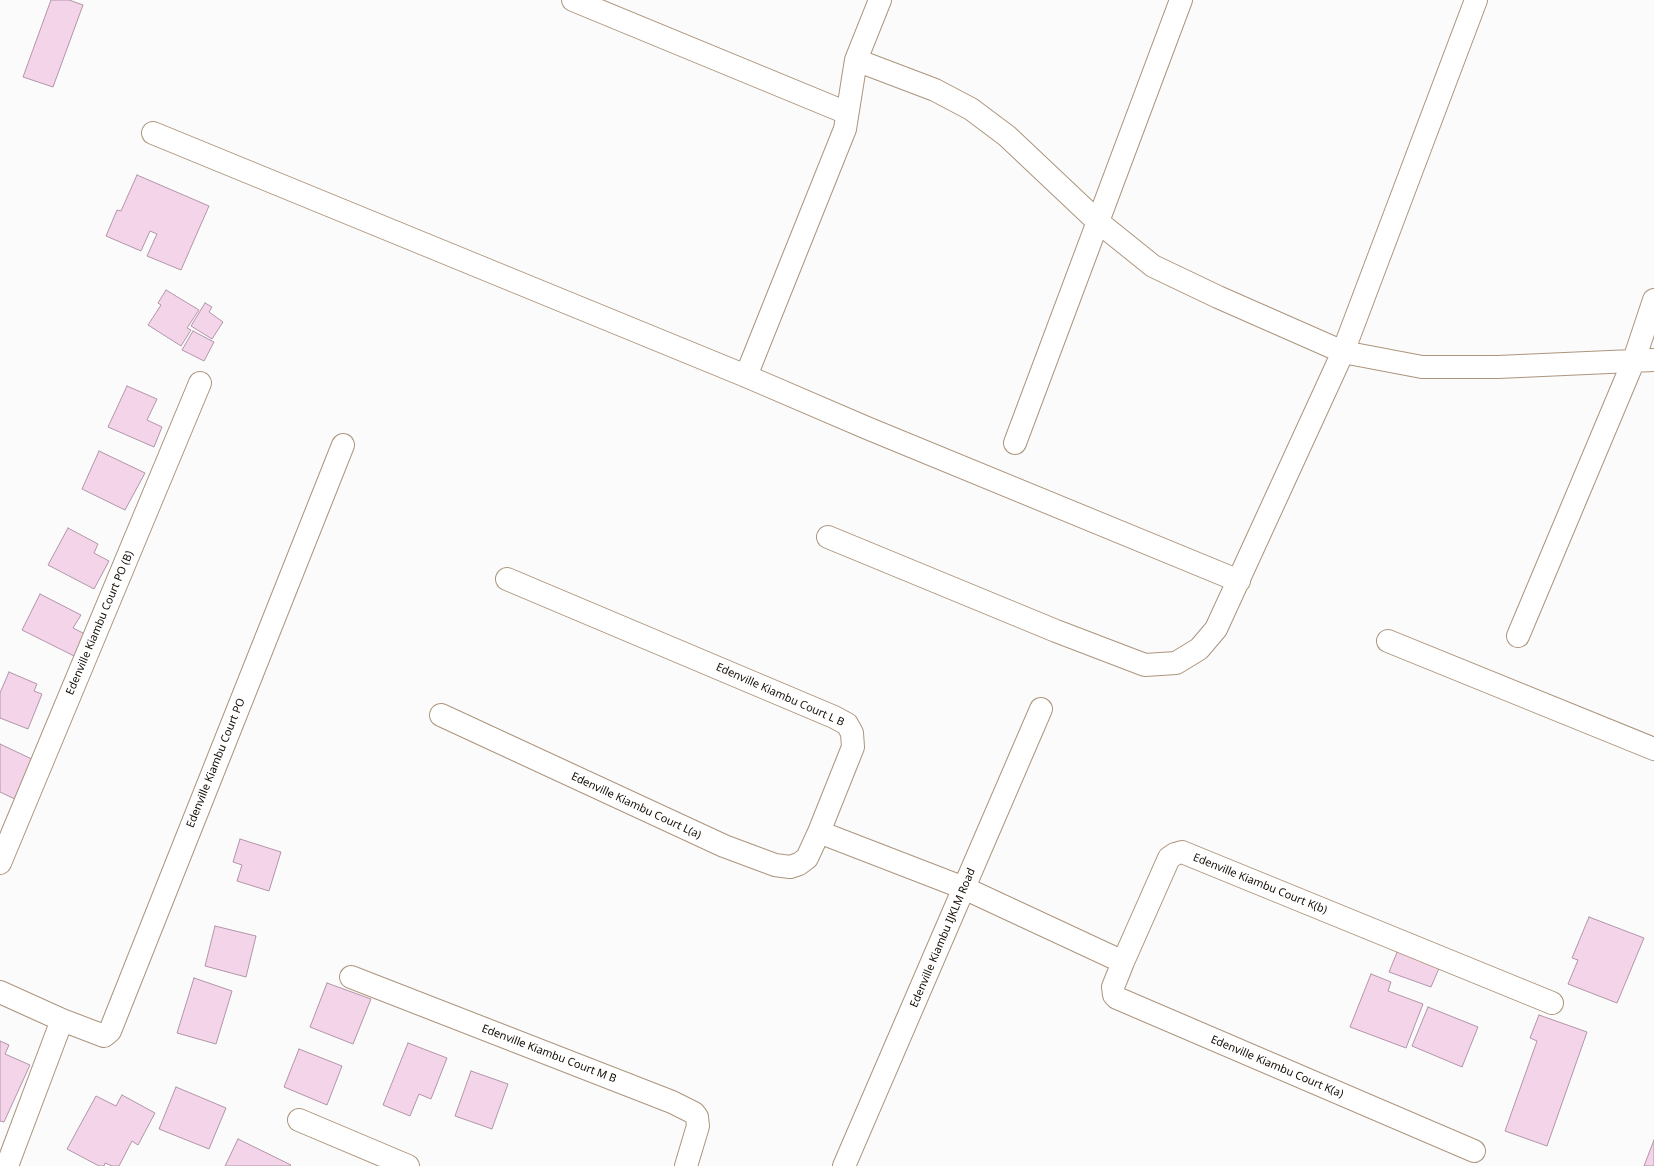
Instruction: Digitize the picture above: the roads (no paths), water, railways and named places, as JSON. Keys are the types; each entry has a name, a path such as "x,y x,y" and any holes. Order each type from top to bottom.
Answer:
{"street":[{"path":"573,0 847,113"},
{"path":"746,376 845,129 856,60 880,0"},
{"path":"1015,443 1181,0"},
{"path":"828,537 1056,631 1145,664 1176,663 1199,649 1216,628 1239,581 1343,352 1476,0"},
{"path":"856,60 935,90 971,109 1007,136 1097,221 1153,266 1218,297 1343,352 1422,367 1498,367 1644,360"},
{"path":"153,133 746,376 867,428 1239,581"},
{"path":"1518,636 1644,360 1654,300"},
{"name":"Edenville Kiambu Court PO (B)","path":"0,863 200,383"},
{"name":"Edenville Kiambu Court PO","path":"62,1020 104,1036 110,1031 342,445"},
{"name":"Edenville Kiambu Court L B","path":"507,579 834,717 847,724 852,733 853,747 819,832"},
{"path":"1388,641 1654,750"},
{"name":"Edenville Kiambu IJKLM Road","path":"844,1166 1041,709"},
{"name":"Edenville Kiambu Court L(a)","path":"441,715 724,846 775,865 790,867 799,864 807,858 819,832"},
{"path":"819,832 964,888 1123,962"},
{"name":"Edenville Kiambu Court K(b)","path":"1123,962 1169,858 1182,852 1552,1003"},
{"name":"Edenville Kiambu Court K(a)","path":"1123,962 1114,987 1114,996 1117,998 1474,1151"},
{"name":"Edenville Kiambu Court M B","path":"351,977 665,1099 694,1113 697,1117 698,1126 686,1166"},
{"path":"0,992 62,1020 7,1166"},
{"path":"299,1120 408,1166"}]}
